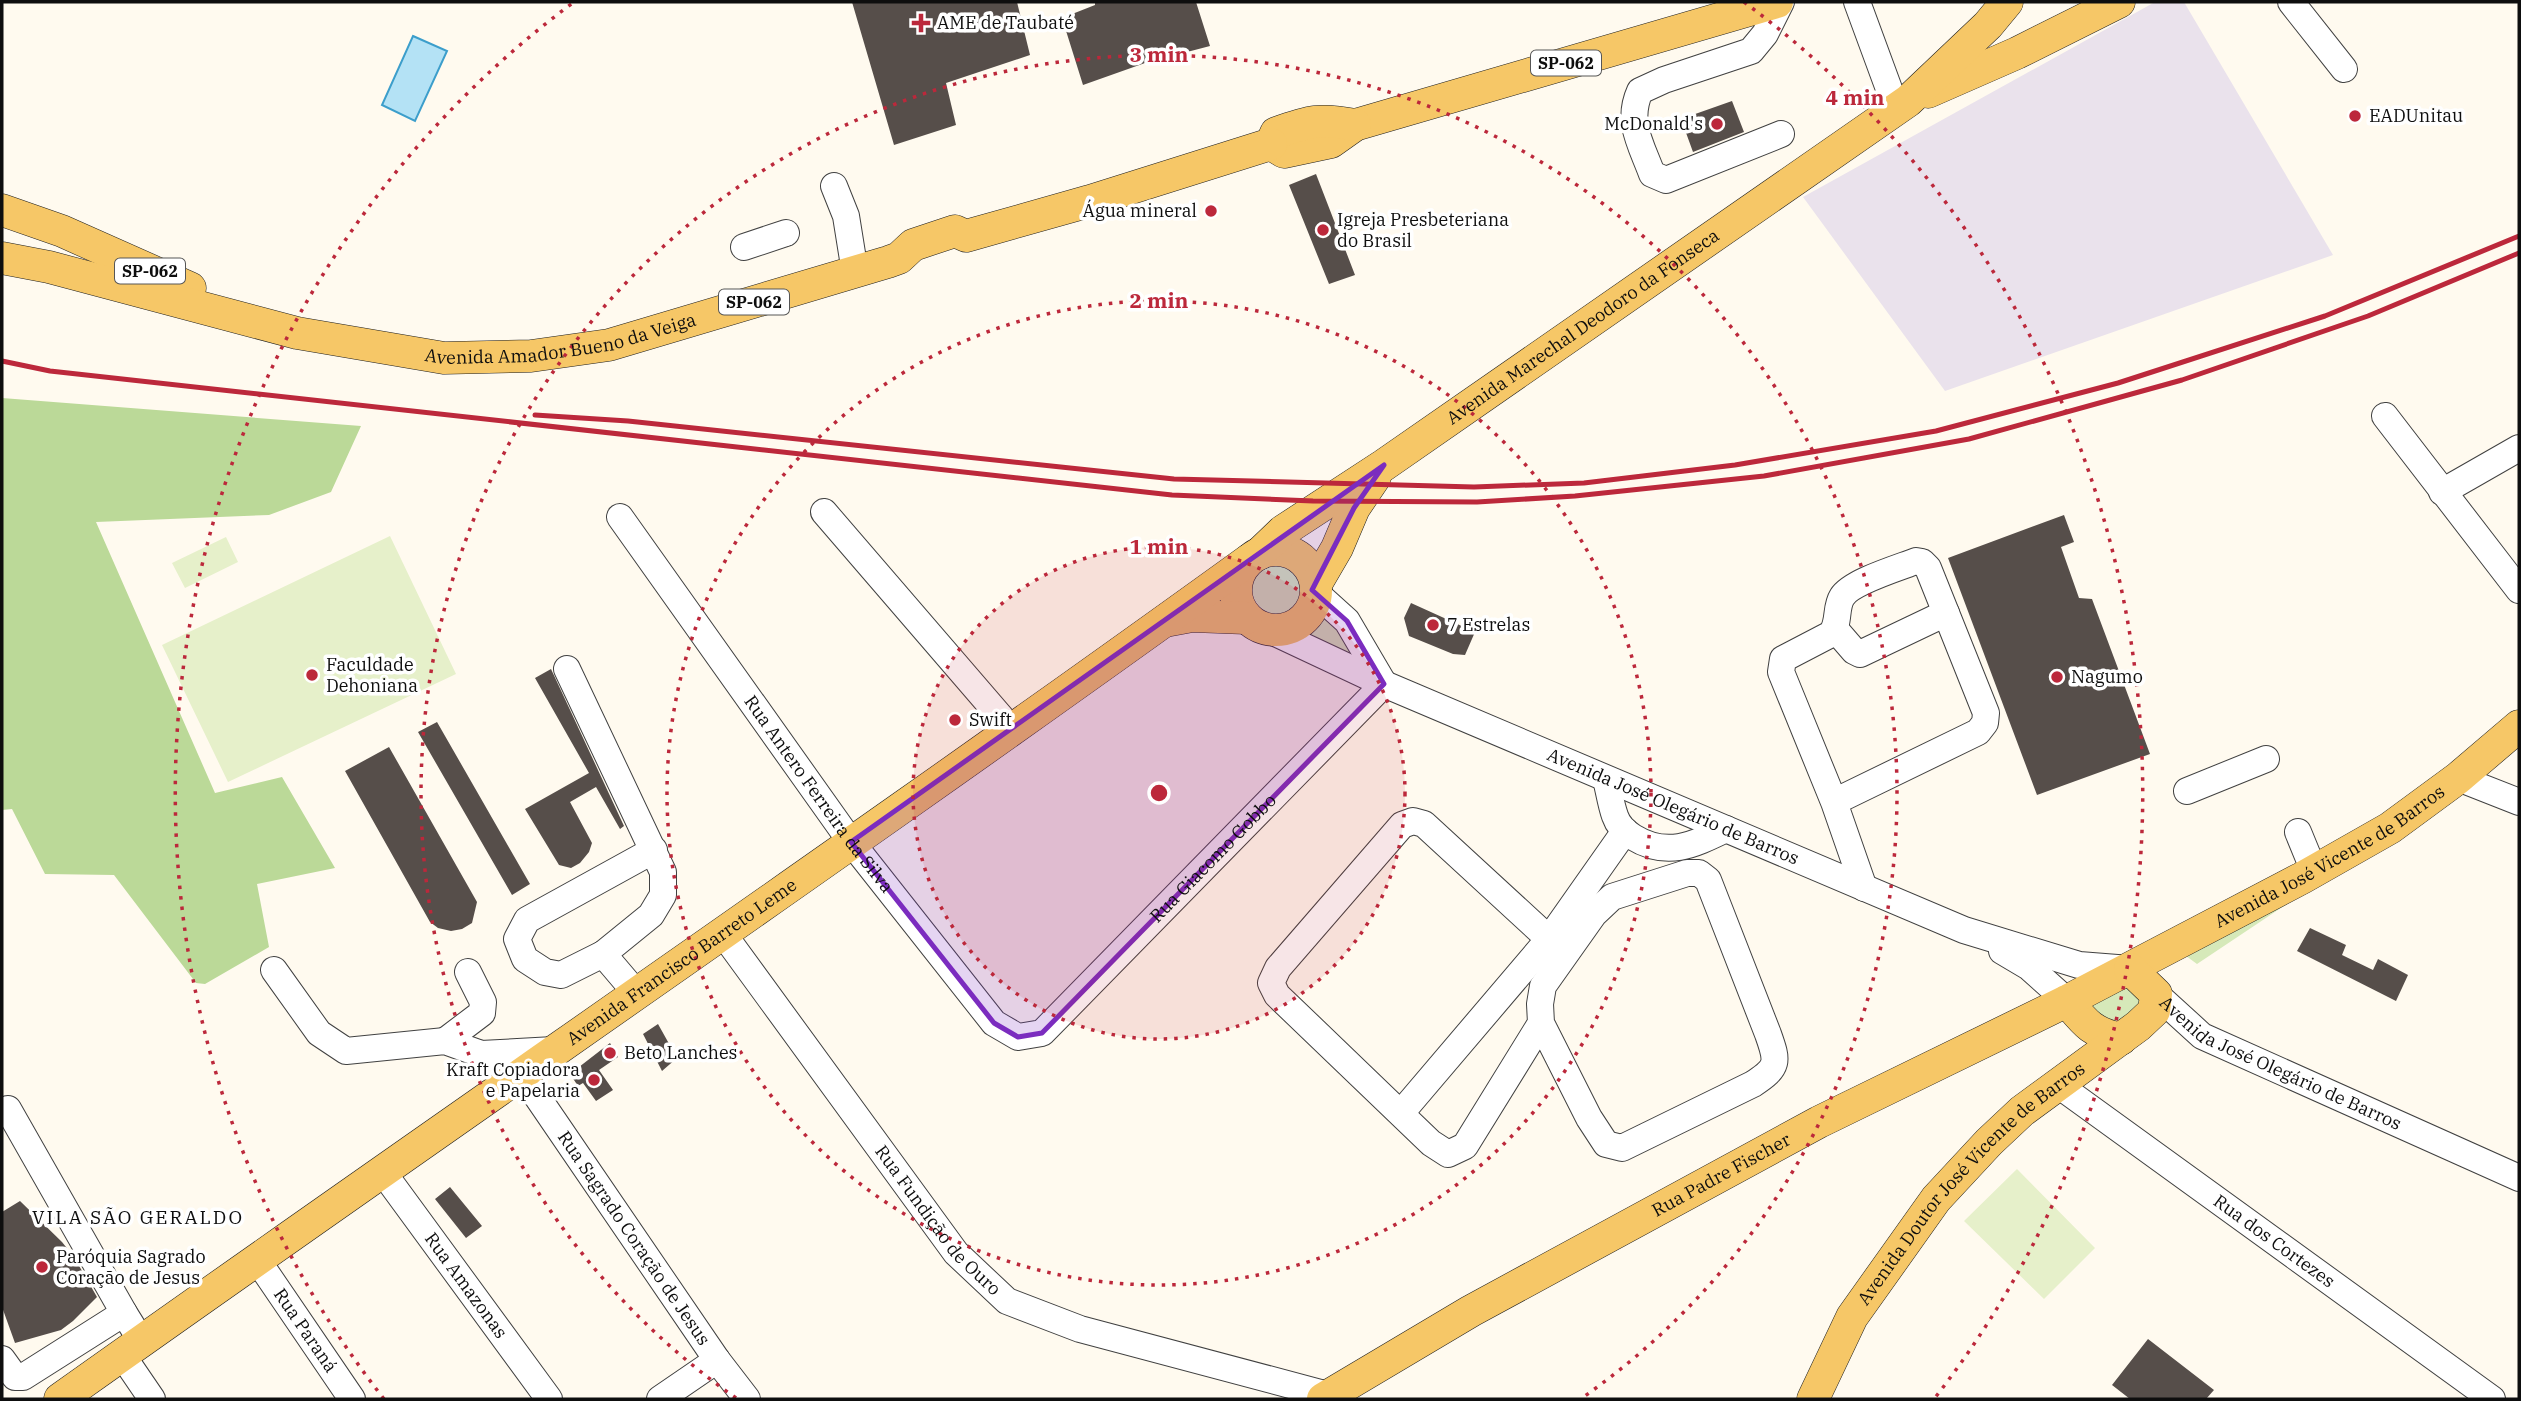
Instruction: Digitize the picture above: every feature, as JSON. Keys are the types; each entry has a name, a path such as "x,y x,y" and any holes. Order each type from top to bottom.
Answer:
{"main road":[{"name":"Avenida Amador Bueno da Veiga","path":"2,258 49,267 297,333 444,358 531,356 609,345 899,258 915,262 959,246 966,236 1090,201 1271,144 1284,152 1331,142 1355,125 1779,2"},
{"name":"Avenida Marechal Deodoro da Fonseca","path":"1254,557 1283,531 1384,465 1902,104 1988,25 2007,2"},
{"path":"2087,2 2100,2"},
{"name":"Avenida Marechal Deodoro da Fonseca","path":"1902,104 2119,2"},
{"name":"Avenida Amador Bueno da Veiga","path":"2,209 62,230 297,333"},
{"path":"1316,588 1311,572 1304,562 1295,555 1271,550 1254,557 1241,570 1236,582 1236,595 1239,607 1257,624 1282,631 1294,627 1304,619 1312,609 1316,588 1354,508 1384,465"},
{"name":"Avenida Francisco Barreto Leme","path":"60,1399 521,1073 724,935 1254,557"},
{"name":"Avenida Francisco Barreto Leme","path":"1165,621 1192,616 1257,624"},
{"name":"Avenida José Vicente de Barros","path":"2130,969 2390,828 2458,778 2519,726"},
{"name":"Avenida José Olegário de Barros","path":"2130,969 2156,994"},
{"name":"Rua Padre Fischer","path":"1332,1398 1471,1311 1819,1122 2130,969"},
{"name":"Avenida Doutor José Vicente de Barros","path":"1813,1399 1852,1317 1936,1199 1997,1134 2057,1084 2138,1026 2154,1011 2156,994"},
{"name":"Avenida José Olegário de Barros","path":"2067,1001 2088,1027 2102,1035 2121,1039"}],"street":[{"path":"1779,2 1765,34 1751,51 1664,80 1640,91 1634,104 1633,120 1652,174 1666,180 1781,134"},
{"path":"1857,2 1902,104"},
{"path":"2291,2 2344,69"},
{"path":"834,186 846,216 855,272"},
{"path":"744,247 786,233"},
{"path":"2385,416 2519,590"},
{"path":"2442,492 2519,448"},
{"path":"824,512 1011,729"},
{"name":"Rua Antero Ferreira da Silva","path":"620,517 851,842 994,1023 1018,1037 1042,1033"},
{"path":"1834,802 1978,732 1985,723 1986,713 1928,568 1922,562 1916,561 1849,589 1840,599 1832,634 1783,659 1781,672 1834,802 1864,888"},
{"path":"1316,588 1347,621 1384,684"},
{"path":"1835,629 1860,653 1946,613"},
{"name":"Avenida José Olegário de Barros","path":"1257,624 1384,684 1964,930 2079,965 2130,969"},
{"path":"567,669 653,850 663,872 663,895 651,915 603,954 561,975 545,972 525,959 517,939 527,920 653,850"},
{"name":"Rua Giacomo Gobbo","path":"1042,1033 1384,684"},
{"path":"2187,790 2266,759"},
{"path":"2458,778 2519,802"},
{"path":"1606,779 1615,819 1625,831 1648,846 1667,849 1682,847 1726,829"},
{"path":"1541,1023 1465,1146 1448,1154 1431,1143 1277,995 1271,983 1278,968 1402,825 1413,821 1424,824 1558,944"},
{"path":"1401,1113 1558,944 1612,897 1687,873 1699,873 1708,880 1775,1054 1775,1065 1770,1073 1753,1084 1622,1148 1606,1144 1600,1135 1541,1023 1540,1004 1543,986 1558,944 1625,831"},
{"path":"2298,832 2314,871"},
{"path":"1644,887 1667,849"},
{"name":"Avenida José Olegário de Barros","path":"1964,930 2029,967 2067,1001"},
{"name":"Rua Fundição de Ouro","path":"724,935 957,1253 1007,1301 1080,1329 1332,1398"},
{"path":"603,954 637,994"},
{"path":"274,970 319,1033 346,1051 445,1041 481,1054 554,1050"},
{"path":"445,1041 482,1013 484,1002 468,972"},
{"name":"Avenida José Olegário de Barros","path":"2156,994 2202,1036 2519,1178"},
{"name":"Rua Sagrado Coração de Jesus","path":"521,1073 741,1397"},
{"name":"Rua dos Cortezes","path":"2057,1084 2492,1399"},
{"path":"2,1113 8,1110 124,1313 132,1349 152,1399"},
{"name":"Rua Amazonas","path":"382,1171 549,1399"},
{"name":"Rua Paraná","path":"258,1261 352,1399"},
{"path":"8,1368 23,1377 124,1313"},
{"path":"72,1346 95,1375"},
{"path":"660,1399 717,1360"},
{"path":"8,1368 29,1399"}],"highlighted area":[{"path":"1384,465 1354,508 1312,590 1347,621 1384,684 1042,1033 1018,1037 994,1023 851,842"}],"shaded area":[{"path":"2155,2 2184,2 2333,255 1945,391 1803,197"}],"green space":[{"path":"2,398 361,426 331,492 269,515 96,522 215,793 282,777 335,868 257,884 269,947 205,984 196,983 114,875 45,874 12,809 2,810"},
{"path":"390,536 456,674 228,782 162,645"},
{"path":"226,537 238,562 185,588 172,563"},
{"path":"1278,562 1288,564 1296,570 1302,578 1302,598 1296,606 1288,612 1278,614 1268,612 1260,606 1254,598 1252,588 1254,578 1260,570 1268,564"},
{"path":"1326,605 1359,658 1294,634 1313,621"},
{"path":"2302,894 2197,964 2182,953"},
{"path":"2131,985 2142,1004 2112,1027 2091,1008 2094,1000"},
{"path":"2017,1169 2095,1248 2044,1299 1964,1221"}],"water":[{"path":"413,36 447,51 415,121 382,105"}],"building":[{"path":"852,2 1017,2 1030,55 946,83 956,125 894,145"},
{"path":"1095,2 1196,2 1210,46 1145,63 1083,85 1062,18 1095,5"},
{"name":"McDonald's","path":"1732,101 1744,132 1693,152 1681,119"},
{"name":"Igreja Presbeteriana do Brasil","path":"1316,174 1355,275 1329,284 1289,185"},
{"name":"Nagumo","path":"2064,515 2074,542 2061,547 2079,598 2092,599 2150,754 2037,795 1948,558"},
{"name":"7 Estrelas","path":"1411,603 1475,632 1465,655 1453,654 1409,636 1404,618"},
{"path":"551,669 624,826 620,829 596,787 570,802 592,843 580,863 571,868 559,865 525,809 589,773 535,678"},
{"path":"437,722 530,884 512,895 418,732"},
{"path":"389,747 477,902 472,923 462,929 451,931 438,928 430,922 345,771"},
{"path":"2310,928 2346,945 2342,955 2373,970 2378,959 2408,975 2396,1001 2297,951"},
{"path":"658,1024 677,1058 662,1071 643,1034"},
{"name":"Kraft Copiadora e Papelaria","path":"610,1043 618,1057 599,1070 613,1090 596,1101 583,1083 578,1086 570,1074"},
{"path":"450,1187 482,1226 466,1238 435,1199"},
{"name":"Paróquia Sagrado Coração de Jesus","path":"20,1201 62,1242 97,1297 61,1330 15,1343 2,1307 2,1212"},
{"path":"2148,1339 2214,1390 2206,1399 2130,1399 2112,1385"}],"railway":[{"path":"535,415 628,421 1174,479 1474,487 1584,483 1735,465 1936,431 2118,383 2325,316 2519,236"},
{"path":"2,361 50,371 1172,495 1313,501 1477,502 1575,496 1764,476 1969,439 2182,380 2368,316 2519,253"}],"place":[{"name":"AME de Taubaté","path":"921,23"},
{"name":"EADUnitau","path":"2355,116"},
{"name":"McDonald's","path":"1717,124"},
{"name":"Água mineral","path":"1211,211"},
{"name":"Igreja Presbeteriana do Brasil","path":"1323,230"},
{"name":"7 Estrelas","path":"1433,625"},
{"name":"Faculdade Dehoniana","path":"312,675"},
{"name":"Nagumo","path":"2057,677"},
{"name":"Swift","path":"955,720"},
{"name":"Beto Lanches","path":"610,1053"},
{"name":"Kraft Copiadora e Papelaria","path":"594,1080"},
{"name":"Paróquia Sagrado Coração de Jesus","path":"42,1267"}],"district":[{"name":"VILA SÃO GERALDO","path":"138,1217"}]}
